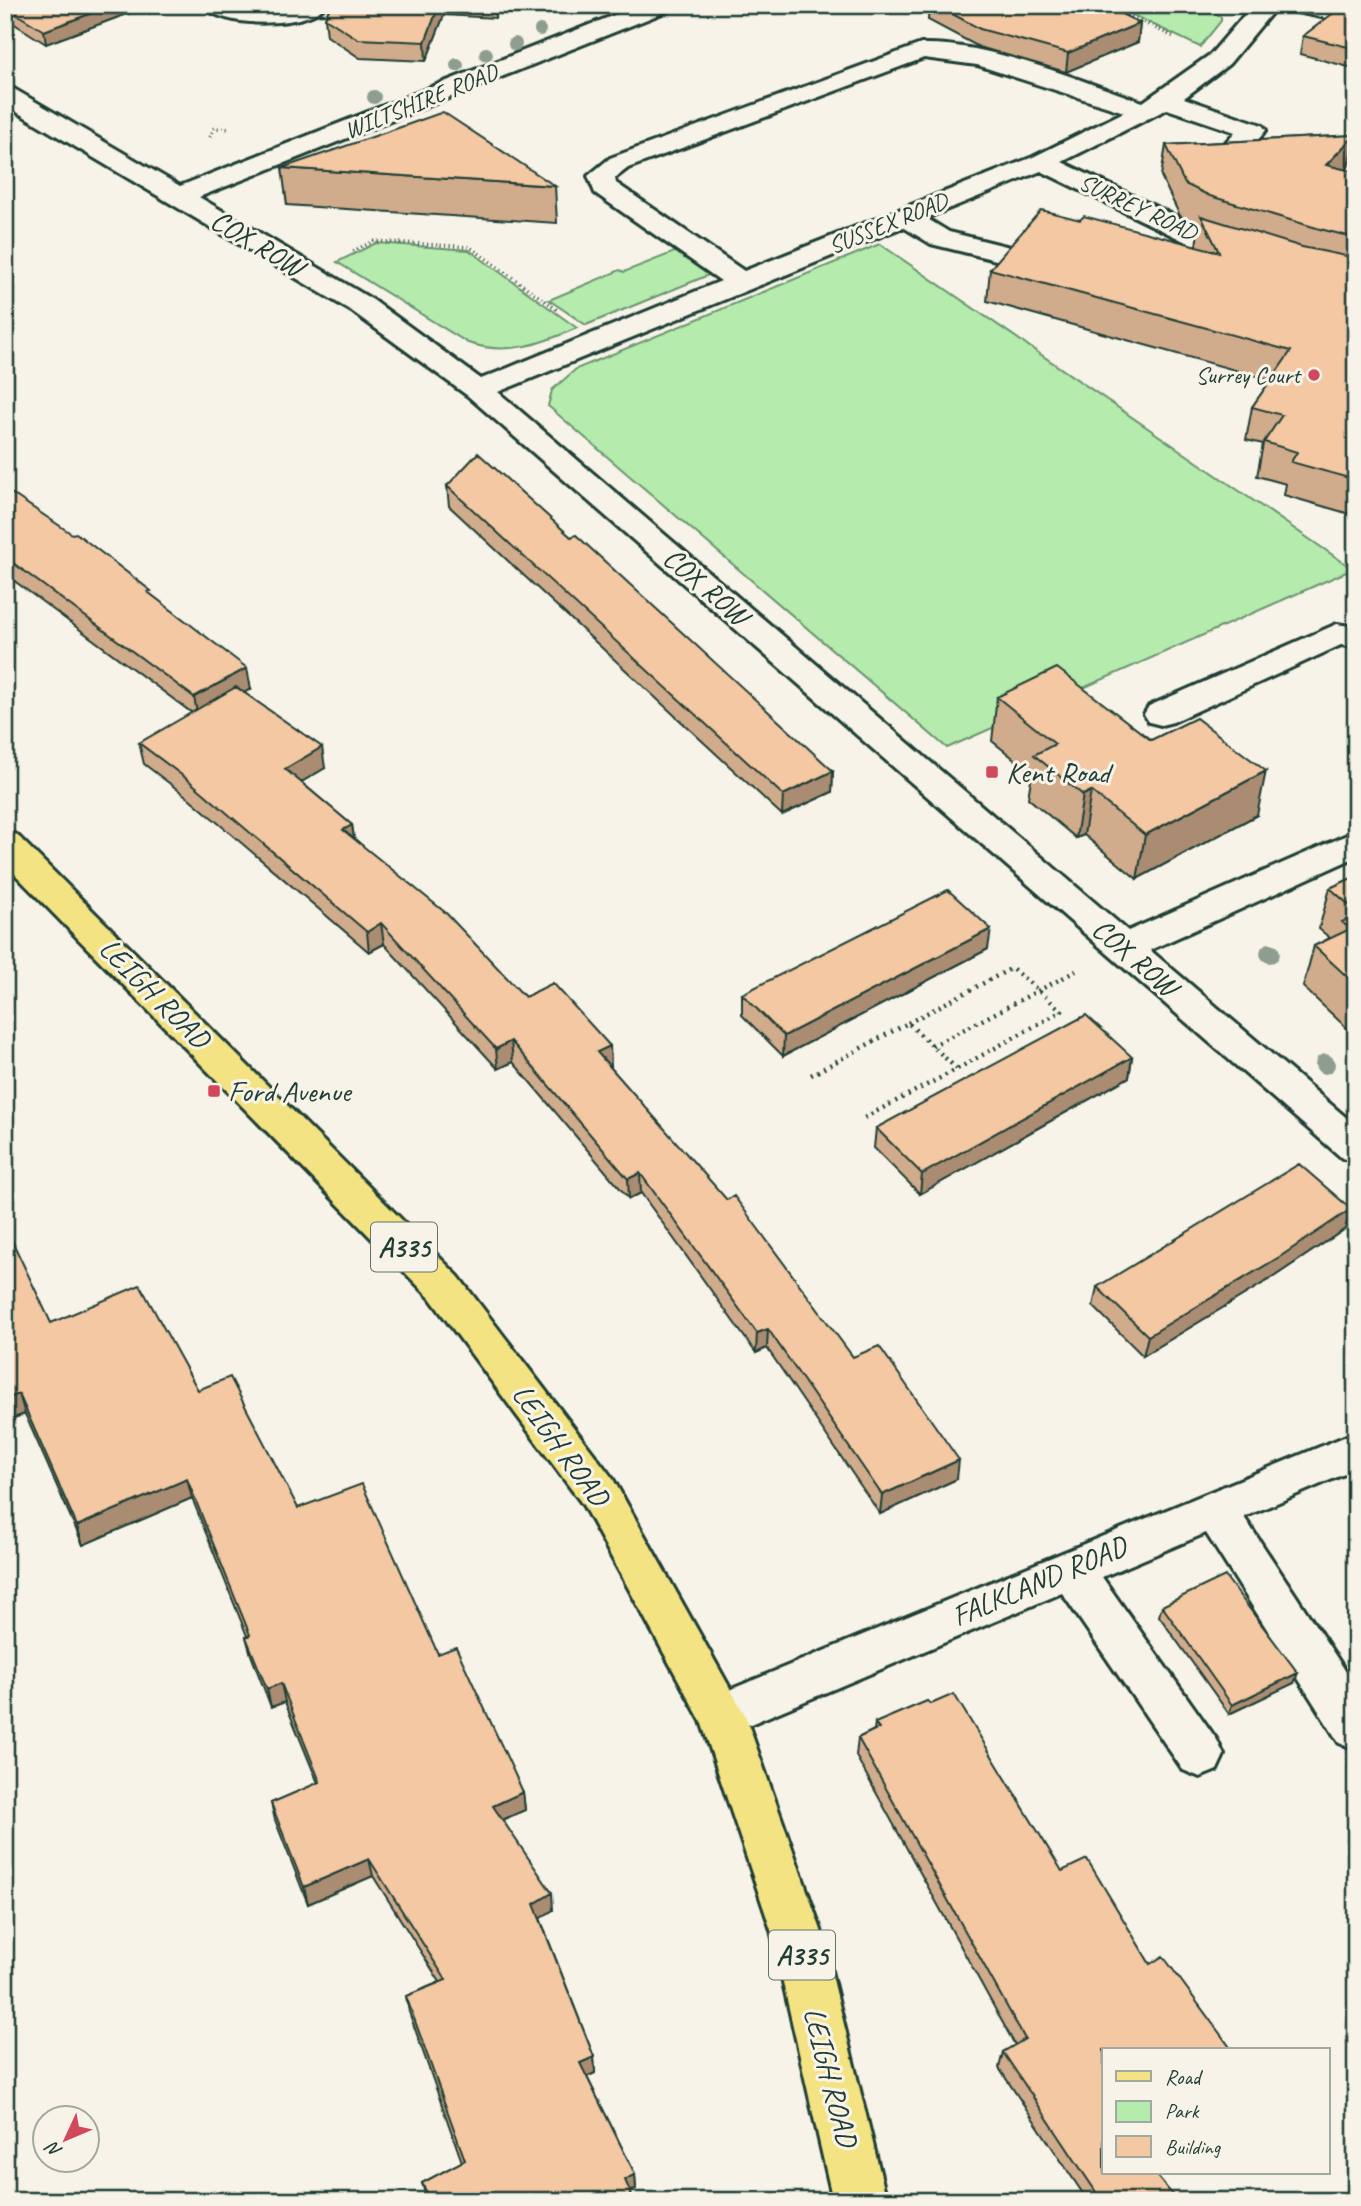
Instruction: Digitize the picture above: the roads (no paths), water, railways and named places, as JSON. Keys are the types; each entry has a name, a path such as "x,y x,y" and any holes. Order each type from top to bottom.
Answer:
{"main road":[{"name":"LEIGH ROAD","path":"5,844 444,1287 598,1492 722,1715 796,1930 860,2201"}],"street":[{"path":"215,5 234,15 256,18 274,17 314,5"},
{"name":"SUSSEX ROAD","path":"478,390 1042,162 1156,106 1220,60 1266,5"},
{"path":"1295,5 1356,17"},
{"name":"WILTSHIRE ROAD","path":"179,196 652,7"},
{"path":"741,282 604,187 601,176 619,163 922,51 974,57 1253,130 1238,143"},
{"name":"COX ROW","path":"5,94 363,306 478,390 1356,1148"},
{"name":"SURREY ROAD","path":"1042,162 1195,236 1269,259"},
{"path":"904,216 932,234 1004,254"},
{"path":"1161,715 1337,634 1356,637"},
{"path":"1124,947 1356,843"},
{"name":"FALKLAND ROAD","path":"722,1715 1356,1450"},
{"path":"1214,1508 1356,1728"},
{"path":"1070,1568 1200,1755"}],"place":[{"name":"Surrey Court","path":"1314,375"},
{"name":"Kent Road","path":"992,772"},
{"name":"Ford Avenue","path":"214,1091"}]}
